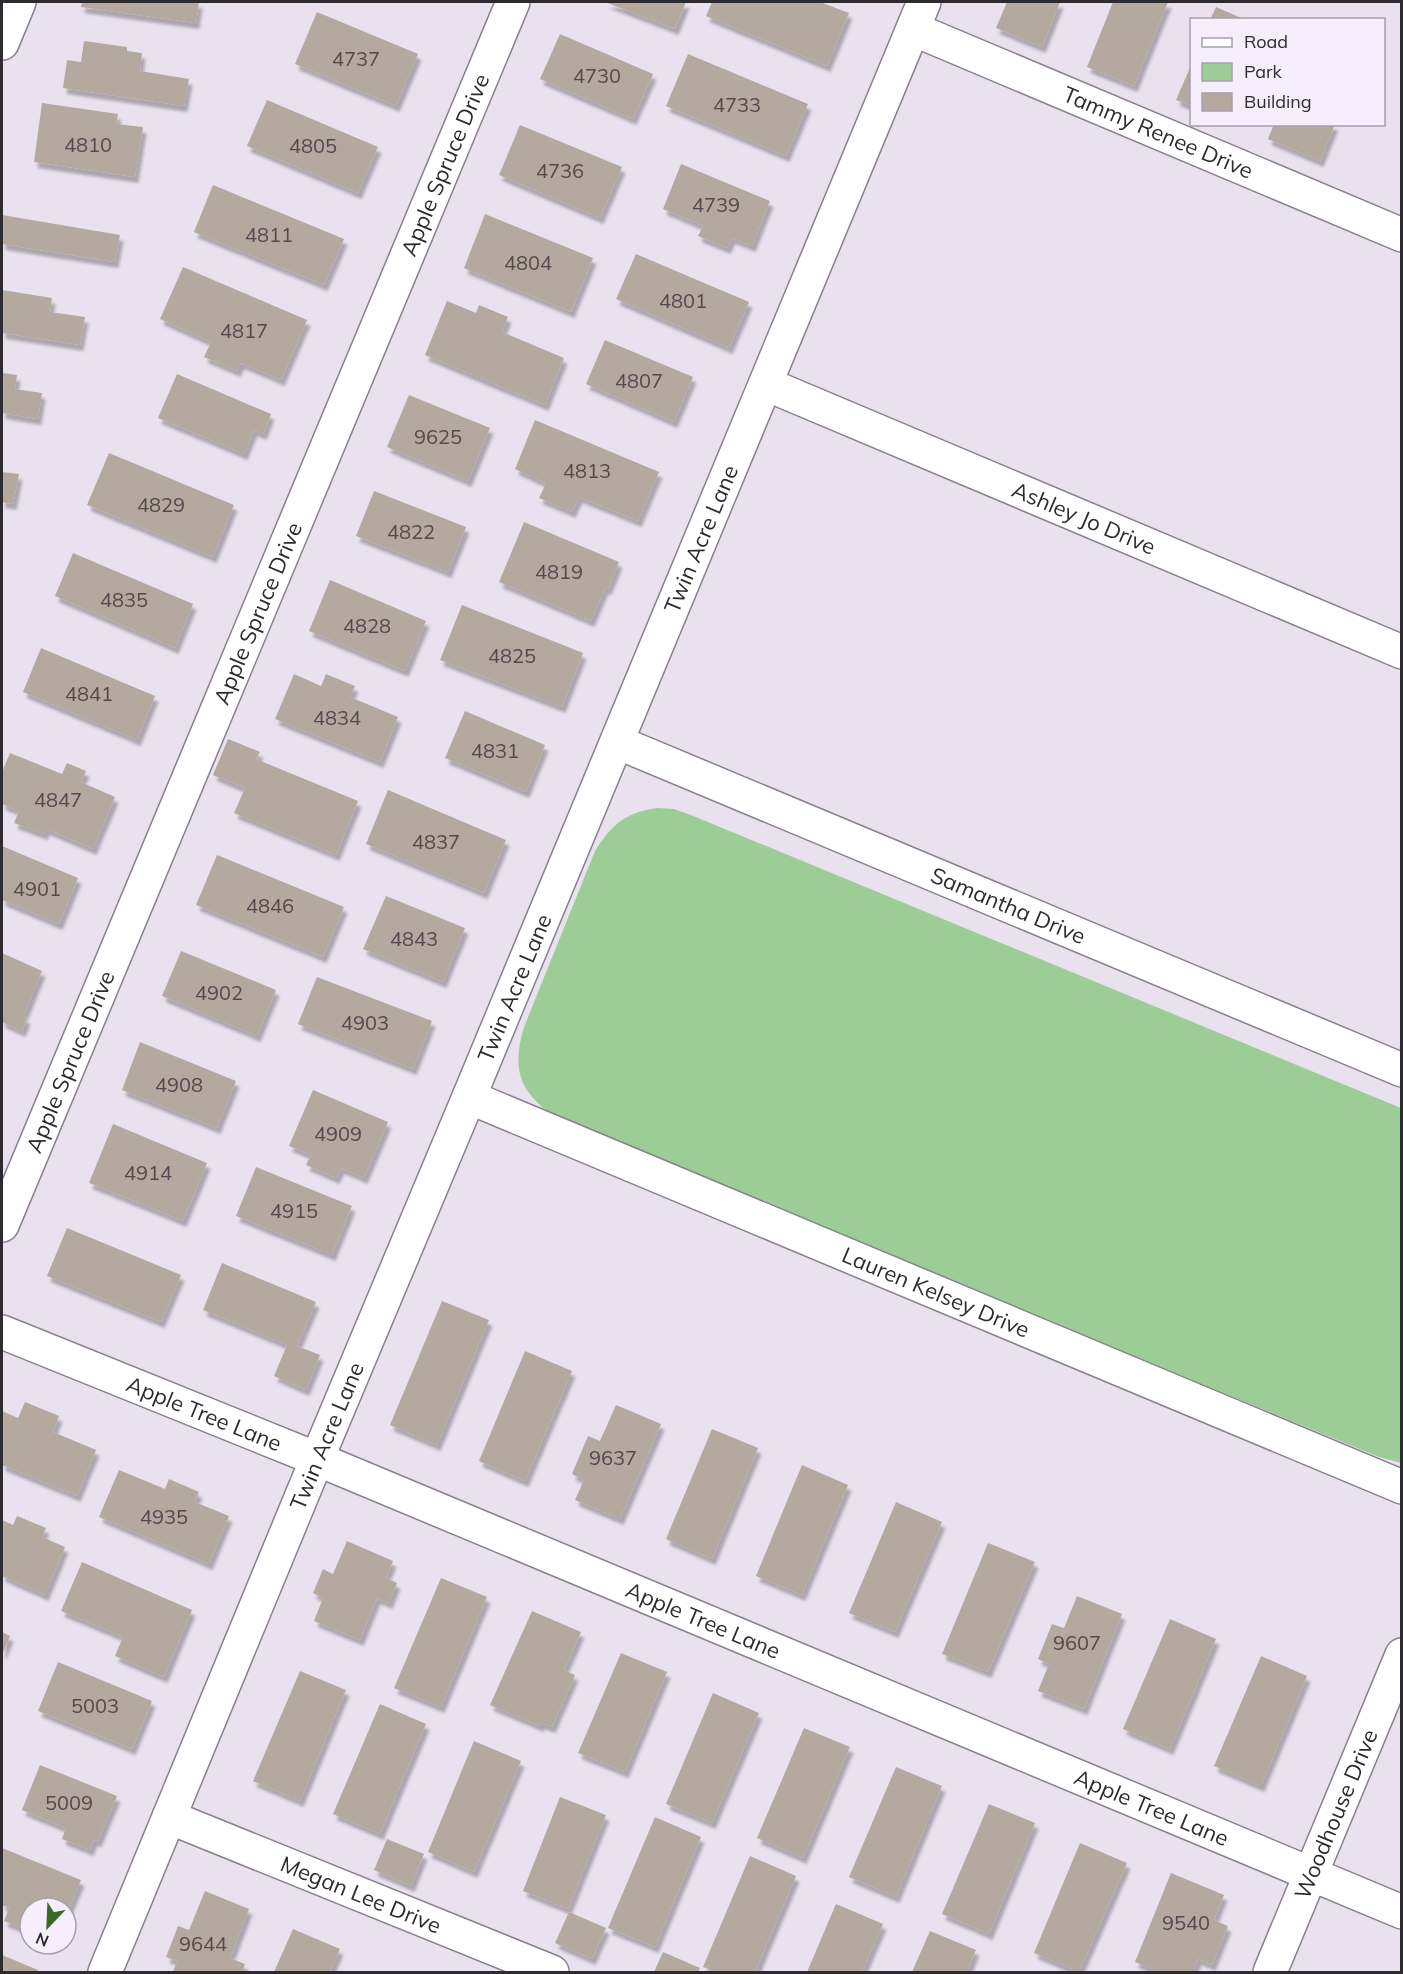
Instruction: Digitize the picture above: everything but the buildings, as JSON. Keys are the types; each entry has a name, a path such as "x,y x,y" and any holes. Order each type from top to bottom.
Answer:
{"street":[{"path":"2,43 19,2"},
{"name":"Apple Spruce Drive","path":"2,1225 513,2"},
{"name":"Tammy Renee Drive","path":"919,15 1401,235"},
{"name":"Twin Acre Lane","path":"105,1972 919,15"},
{"name":"Ashley Jo Drive","path":"766,384 1401,652"},
{"name":"Samantha Drive","path":"617,742 1401,1070"},
{"name":"Lauren Kelsey Drive","path":"469,1097 1401,1487"},
{"name":"Apple Tree Lane","path":"2,1332 317,1459 1401,1912"},
{"name":"Woodhouse Drive","path":"1270,1972 1401,1655"},
{"name":"Megan Lee Drive","path":"169,1817 552,1972"}],"green space":[{"path":"657,808 674,809 691,815 1401,1108 1401,1463 1379,1457 556,1118 544,1108 527,1089 519,1068 518,1056 524,1027 595,851 620,821 636,813"}]}
